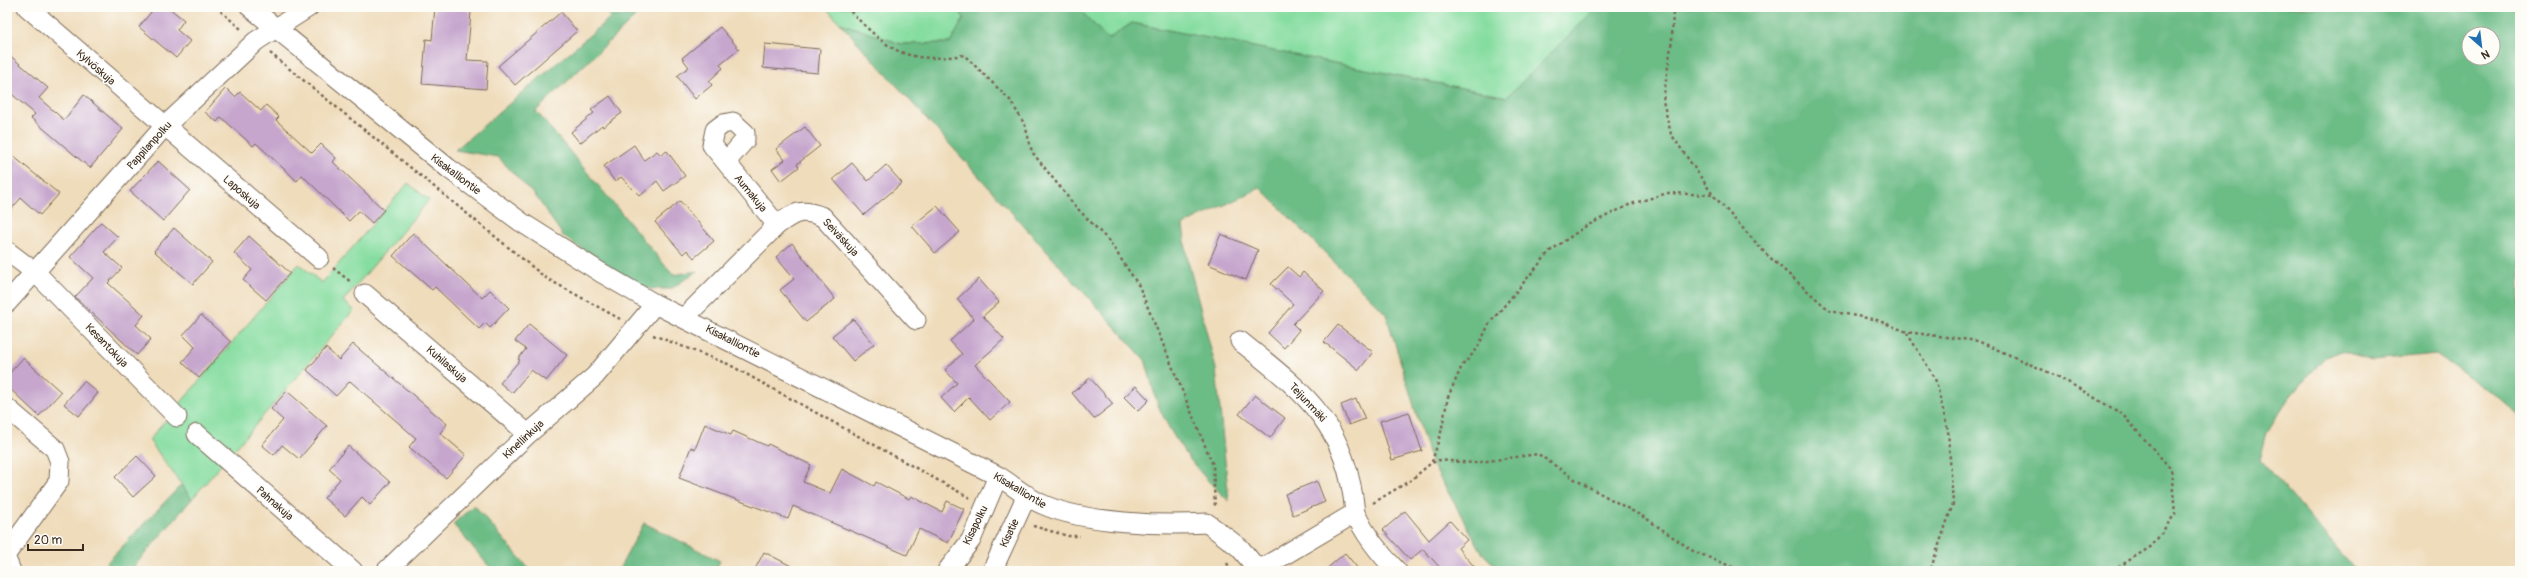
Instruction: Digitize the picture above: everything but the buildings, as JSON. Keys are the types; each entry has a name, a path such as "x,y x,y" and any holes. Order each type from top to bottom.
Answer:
{"street":[{"name":"Kylvöskuja","path":"27,7 165,126"},
{"name":"Kisakalliontie","path":"250,7 448,168 521,222 600,272 655,304 685,317 998,476 1043,505 1071,515 1176,526 1207,523"},
{"name":"Pappilanpolku","path":"7,303 36,273 165,126 256,41 309,7"},
{"name":"Laposkuja","path":"165,126 319,258"},
{"name":"Aumakuja","path":"726,162 777,225"},
{"name":"Seiväskuja","path":"685,317 777,225 793,213 810,212 823,217 916,320"},
{"name":"Kesantokuja","path":"7,251 36,273 177,417"},
{"name":"Kuhilaskuja","path":"365,294 528,434"},
{"name":"Kinellinkuja","path":"386,571 528,434 595,376 655,304"},
{"name":"Teijunmäki","path":"1240,341 1299,391 1326,420 1346,459 1352,487 1355,513 1362,529 1379,553 1397,571"},
{"path":"7,408 55,448 60,462 59,481 7,553"},
{"name":"Pahnakuja","path":"198,434 354,571"},
{"name":"Kisapolku","path":"947,571 971,540 998,476"},
{"name":"Kisatie","path":"992,571 1027,495"},
{"path":"1207,523 1240,548 1259,571 1355,513"},
{"path":"7,561 11,571"}],"path":[{"path":"846,7 881,42 914,58 939,59 964,55 1010,100 1025,125 1032,152 1075,206 1109,241 1139,286 1154,319 1213,465 1216,502 1212,517 1207,523"},
{"path":"1673,7 1672,39 1663,101 1671,134 1713,195 1776,264 1830,311 1877,320 1907,332 1978,342 2061,378 2122,414 2171,469 2175,514 2152,546 2112,571"},
{"path":"1432,462 1441,432 1448,396 1462,366 1477,349 1489,324 1550,251 1586,226 1631,204 1668,193 1713,195"},
{"path":"319,258 365,294"},
{"path":"1907,332 1935,378 1948,430 1953,504 1930,571"},
{"path":"1355,513 1385,497 1432,462 1439,460 1473,463 1538,454 1576,480 1647,519 1693,551 1742,571"}],"green space":[{"path":"602,7 645,7 636,16 611,17"},
{"path":"825,7 957,7 964,18 951,43 901,44 840,23"},
{"path":"957,7 1077,7 1108,39 1132,23 1507,97 1597,7 2520,7 2520,417 2496,395 2436,354 2371,360 2342,351 2325,357 2288,399 2267,432 2260,460 2357,571 1501,571 1483,554 1431,462 1386,314 1260,188 1183,225 1187,257 1216,369 1229,501 1200,472 1176,440 1157,403 1145,360 840,23 901,44 950,43 964,18"},
{"path":"1077,7 1597,7 1507,97 1132,23 1108,39"},
{"path":"636,16 536,111 673,275 697,271 671,289 643,289 564,237 537,198 498,157 455,150 611,17"},
{"path":"408,183 429,200 343,301 354,310 192,499 149,440 299,264 322,283"},
{"path":"181,485 192,499 130,571 99,571"},
{"path":"474,505 530,570 533,571 493,571 453,524"},
{"path":"644,523 720,561 715,571 618,571"}]}
